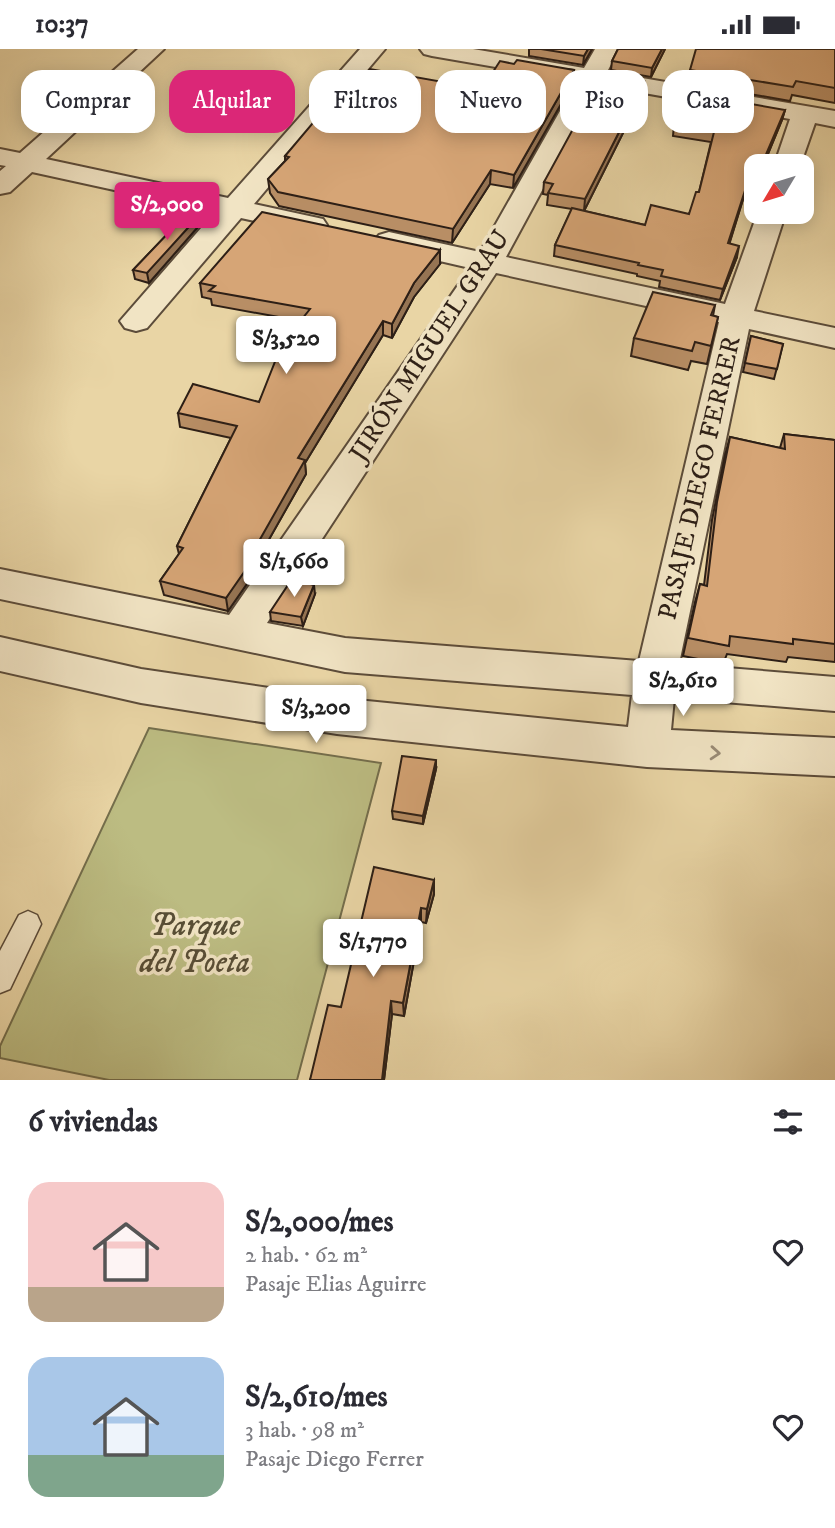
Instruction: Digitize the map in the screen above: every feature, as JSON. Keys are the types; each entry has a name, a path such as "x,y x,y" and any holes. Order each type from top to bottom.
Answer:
{"street":[{"path":"0,186 13,160 152,49"},
{"path":"136,321 373,49"},
{"path":"432,49 560,71"},
{"name":"JIRÓN MIGUEL GRAU","path":"594,70 607,49"},
{"path":"648,86 835,118"},
{"path":"792,154 805,113"},
{"name":"JIRÓN MIGUEL GRAU","path":"238,634 489,262 560,131"},
{"path":"13,160 835,338"},
{"name":"PASAJE DIEGO FERRER","path":"647,748 656,680 736,317 768,224"},
{"path":"0,584 345,655 835,694"},
{"path":"0,654 141,686 337,716 647,748 835,757"}],"lane":[{"path":"0,979 27,924"}],"green space":[{"name":"Parque del Poeta","path":"149,728 381,763 297,1080 109,1080 0,1058 0,1046"}],"building":[{"path":"541,49 588,49 584,56"},
{"path":"618,49 662,49 652,68 612,61"},
{"path":"696,49 835,49 835,88 796,81 793,87 754,81 754,70 690,70"},
{"path":"517,60 574,70 560,70 560,94 546,119 546,70 494,70 500,61 514,64"},
{"path":"421,78 435,81 435,133 538,133 514,175 491,170 453,229 278,192 268,179 289,157 285,156 309,128 309,133 421,133"},
{"path":"754,104 785,110 766,154 744,154 744,194 728,243 739,246 723,289 661,276 663,270 638,265 639,263 555,245 572,208 645,225 651,205 689,214 696,192 699,192 714,133 754,133"},
{"path":"571,133 619,133 585,199 548,193 553,184 544,182"},
{"path":"196,204 196,219 147,273 133,270"},
{"path":"262,212 440,250 414,283 392,324 383,321 298,458 305,460 246,564 249,565 226,598 160,581 183,548 177,546 237,426 178,413 193,384 259,402 282,344 310,309 209,291 215,286 200,283"},
{"path":"653,292 715,305 711,315 718,317 711,346 695,342 692,351 634,338"},
{"path":"751,336 783,344 777,369 745,363"},
{"path":"784,434 835,440 835,644 793,639 793,644 730,636 729,646 688,638 700,584 707,586 717,502 730,437 785,449"},
{"path":"292,579 314,585 301,617 270,612"},
{"path":"402,756 436,760 423,816 392,811"},
{"path":"374,867 434,880 427,909 421,908 403,1003 391,1001 382,1080 310,1080 328,1005 341,1007"}]}
